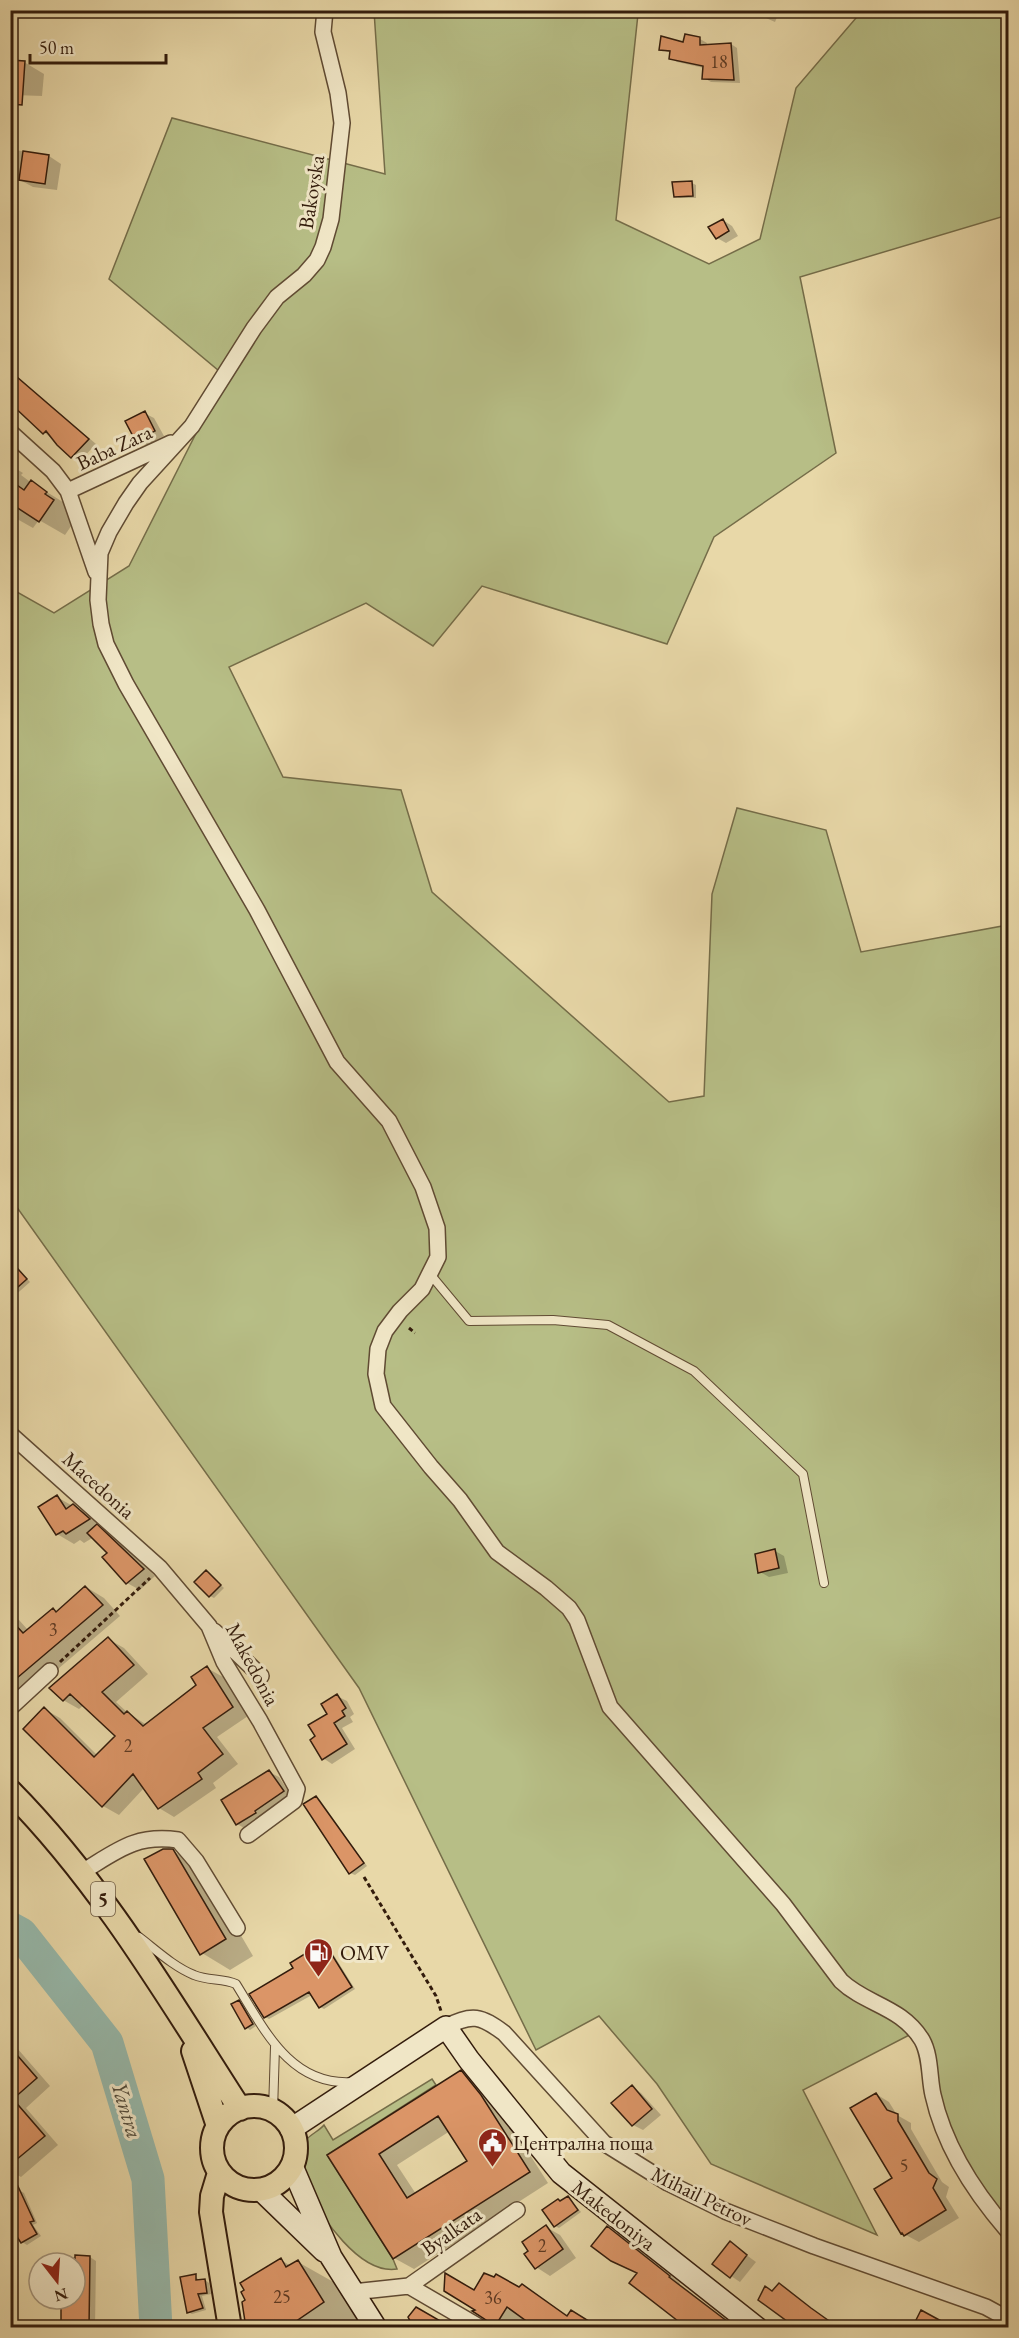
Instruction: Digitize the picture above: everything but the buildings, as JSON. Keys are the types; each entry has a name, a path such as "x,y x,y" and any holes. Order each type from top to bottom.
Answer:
{"main road":[{"name":"5","path":"10,1791 82,1872 121,1924 240,2109"},
{"name":"5","path":"182,2018 218,2126 213,2137 212,2150 219,2173 212,2196 212,2212 230,2328"},
{"name":"Mihail Petrov","path":"291,2129 446,2027"},
{"name":"Makedoniya","path":"446,2027 469,2060 561,2173 757,2328"},
{"path":"218,2126 228,2115 240,2109 253,2106 273,2111 283,2118 291,2129 296,2147 292,2166 279,2182 261,2190 241,2188 229,2182 219,2173"},
{"path":"292,2166 331,2257 376,2328"},
{"path":"261,2190 331,2257"}],"street":[{"name":"Bakoyska","path":"98,577 100,553 126,503 192,426 259,320 278,297 304,275 317,260 323,247 331,219 342,123 338,93 323,32 325,10"},
{"name":"Baba Zara","path":"10,432 53,471 68,491 98,577"},
{"name":"Baba Zara","path":"68,491 178,441"},
{"path":"98,577 100,616 106,644 126,684 257,910 338,1062 389,1121 423,1187 437,1228 438,1257 422,1289 385,1330 378,1349 376,1374 384,1406 431,1467 460,1500 497,1552 569,1608 577,1620 610,1707 783,1904 841,1981 851,1991 899,2015 922,2041 933,2096 958,2159 978,2192 1008,2231"},
{"name":"Macedonia","path":"10,1434 160,1568"},
{"name":"Makedonia","path":"160,1568 209,1626 224,1662 260,1721 297,1789 294,1801 248,1835"},
{"path":"209,1626 261,1676"},
{"path":"10,1708 50,1671"},
{"path":"82,1872 129,1843 157,1837 178,1840 196,1861 237,1928"},
{"name":"Mihail Petrov","path":"446,2027 470,2017 487,2021 504,2033 604,2143 668,2183 725,2211 814,2246 986,2307 1008,2319"},
{"name":"Byalkata","path":"409,2286 517,2210"},
{"path":"353,2292 409,2286 481,2328"}],"lane":[{"path":"430,1274 469,1321 553,1320 608,1325 694,1371 803,1474 824,1583"},
{"path":"121,1924 181,1968 196,1976 227,1980 236,1984 275,2047 312,2076 336,2084 363,2082"},
{"path":"273,2111 275,2047"}],"path":[{"path":"50,1671 160,1568"},
{"path":"364,1877 436,1996 446,2027"}],"green space":[{"path":"374,11 637,11 616,220 709,264 760,239 796,88 862,11 1008,11 1008,215 800,277 836,453 714,537 667,644 482,586 433,646 366,603 229,667 283,777 401,790 432,892 669,1102 704,1096 712,894 737,808 826,830 861,952 1008,925 1008,2230 959,2158 915,2032 803,2090 877,2235 711,2164 657,2084 599,2016 536,2050 359,1688 11,1199 10,588 54,613 129,566 225,376 109,279 172,118 385,174"},
{"path":"432,2079 436,2085 327,2155 393,2259 397,2269 383,2268 369,2263 355,2253 331,2227 299,2175 300,2155 306,2140 324,2125 333,2140"}],"waterway":[{"name":"Yantra","path":"10,1928 21,1934 107,2043 148,2179 156,2328"}],"place":[{"name":"OMV","path":"319,1978"},
{"name":"Централна поща","path":"492,2168"}]}
